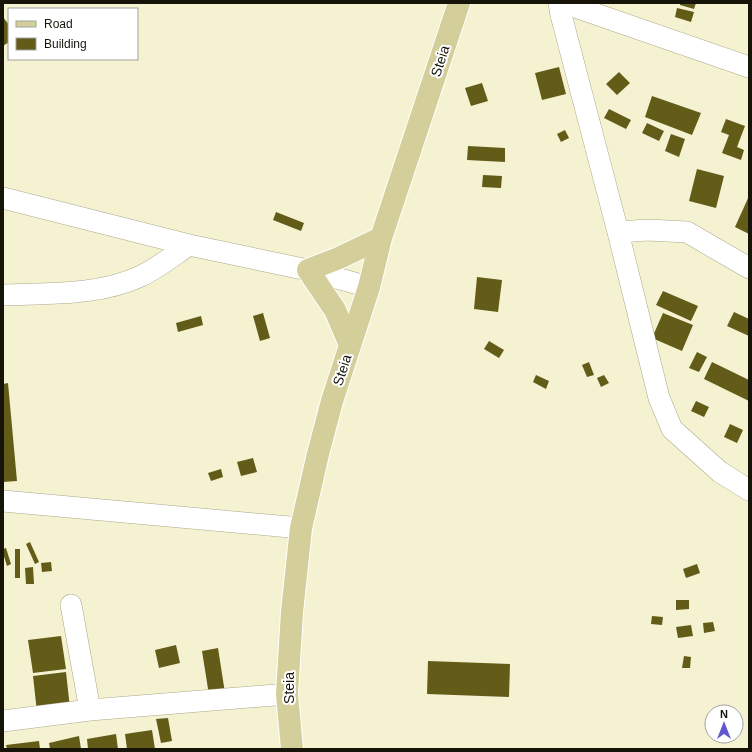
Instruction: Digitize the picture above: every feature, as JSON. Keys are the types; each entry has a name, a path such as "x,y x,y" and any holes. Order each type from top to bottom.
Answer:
{"main road":[{"name":"Steia","path":"292,749 287,694 292,612 301,528 332,401 350,346 381,238 459,3"},
{"path":"350,346 335,310 308,270 339,258 381,238"}],"street":[{"path":"559,3 659,398 672,429 720,472 749,490"},
{"path":"564,3 749,67"},
{"path":"3,198 189,245 308,270 368,286"},
{"path":"618,232 648,230 687,232 749,268"},
{"path":"3,295 89,292 118,285 142,276 189,245"},
{"path":"3,501 301,528"},
{"path":"71,605 90,710"},
{"path":"3,721 90,710 287,694"}],"building":[{"path":"680,3 696,3 694,9 680,5"},
{"path":"677,8 694,12 691,22 675,17"},
{"path":"3,17 8,24 8,43 3,46"},
{"path":"559,67 566,94 542,100 535,73"},
{"path":"619,72 630,83 617,95 606,84"},
{"path":"482,83 488,101 471,106 465,88"},
{"path":"652,96 701,113 692,135 645,117"},
{"path":"609,109 631,120 626,129 604,118"},
{"path":"726,119 745,126 737,147 744,150 741,160 722,153 729,135 721,132"},
{"path":"647,123 664,131 659,141 642,133"},
{"path":"565,130 569,138 561,142 557,134"},
{"path":"671,134 685,139 679,157 665,151"},
{"path":"468,146 505,148 505,162 467,160"},
{"path":"697,169 724,176 716,208 689,201"},
{"path":"483,175 502,176 501,188 482,187"},
{"path":"749,196 749,234 735,227"},
{"path":"276,212 304,223 301,231 273,220"},
{"path":"477,277 502,280 498,312 474,309"},
{"path":"663,291 698,306 691,321 656,305"},
{"path":"734,312 749,319 749,336 727,326"},
{"path":"263,313 270,338 260,341 253,316"},
{"path":"663,313 693,325 682,351 652,338"},
{"path":"201,316 203,325 178,332 176,323"},
{"path":"489,341 504,350 499,358 484,349"},
{"path":"697,352 707,357 699,372 689,368"},
{"path":"589,362 594,375 587,377 582,365"},
{"path":"712,362 749,380 749,401 704,379"},
{"path":"536,375 549,381 546,389 533,382"},
{"path":"604,375 609,383 601,387 597,378"},
{"path":"8,383 17,481 3,482 3,384"},
{"path":"696,401 709,407 704,417 691,411"},
{"path":"730,424 743,430 737,443 724,437"},
{"path":"253,458 257,472 241,476 237,462"},
{"path":"221,469 223,477 211,481 208,473"},
{"path":"30,542 39,562 35,564 26,544"},
{"path":"6,548 11,564 7,566 3,553 3,549"},
{"path":"15,549 20,549 20,578 15,578"},
{"path":"51,562 52,571 42,572 41,563"},
{"path":"697,564 700,573 686,578 683,569"},
{"path":"33,567 34,584 26,584 25,568"},
{"path":"676,600 689,600 689,609 676,610"},
{"path":"652,616 663,617 662,625 651,624"},
{"path":"713,622 715,631 704,633 703,623"},
{"path":"691,625 693,636 678,638 676,627"},
{"path":"61,636 66,669 33,673 28,640"},
{"path":"176,645 180,663 159,668 155,650"},
{"path":"218,648 225,693 209,695 202,651"},
{"path":"684,656 691,657 690,668 682,668"},
{"path":"428,661 510,664 509,697 427,694"},
{"path":"66,672 70,708 37,712 33,676"},
{"path":"168,718 172,741 161,743 156,719"},
{"path":"152,730 155,749 127,749 125,734"},
{"path":"116,734 118,749 88,749 87,739"},
{"path":"79,736 81,749 50,749 49,743"},
{"path":"39,741 40,749 7,749 6,745"}]}
